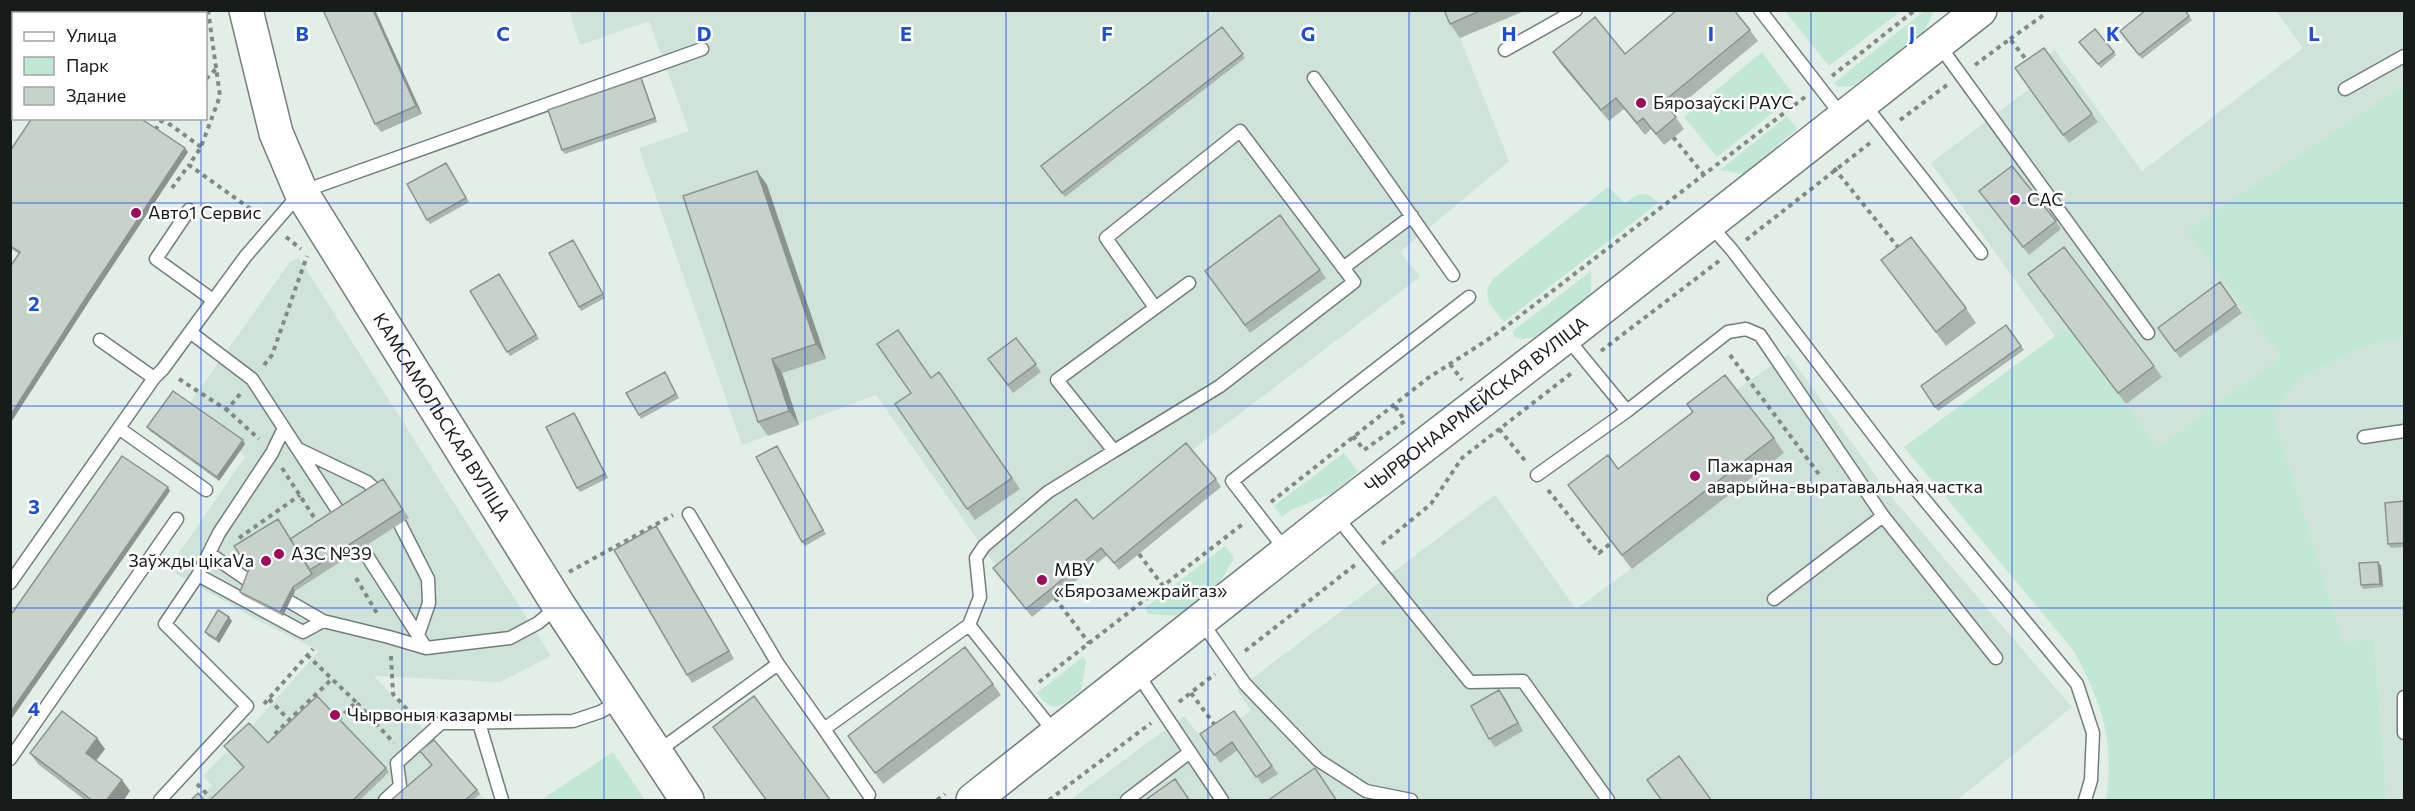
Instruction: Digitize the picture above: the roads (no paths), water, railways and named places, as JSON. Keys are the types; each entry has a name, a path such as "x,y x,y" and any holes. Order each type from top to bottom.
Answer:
{"main road":[{"name":"КАМСАМОЛЬСКАЯ ВУЛІЦА","path":"246,10 276,132 301,192 559,606 687,801"},
{"name":"ЧЫРВОНААРМЕЙСКАЯ ВУЛІЦА","path":"974,801 1335,514 1710,224 1980,10"}],"lane":[{"path":"1505,50 1576,10"},
{"path":"1760,10 1819,86 1884,132 1981,253"},
{"path":"1938,44 2148,333"},
{"path":"10,583 154,378 245,257 301,192 702,49"},
{"path":"2345,89 2404,56"},
{"path":"1314,78 1453,275"},
{"path":"824,729 969,625 980,597 976,558 984,546 1048,492 1220,386 1354,282 1240,131 1106,238 1154,306"},
{"path":"189,210 156,259 213,300"},
{"path":"1343,268 1412,216"},
{"path":"1710,224 1904,475 2077,684 2092,733 2091,780 2085,801"},
{"path":"1114,451 1057,380 1154,306 1189,283"},
{"path":"1287,552 1232,481 1469,297"},
{"path":"1537,475 1627,411 1728,332 1746,329 1761,335 1883,516 1996,658"},
{"path":"190,332 252,379 342,517"},
{"path":"1566,336 1627,411"},
{"path":"100,340 154,378"},
{"path":"120,429 206,490"},
{"path":"160,801 247,706 165,624 198,575 215,557 219,533 273,453 284,429"},
{"path":"2364,437 2404,431"},
{"path":"297,448 360,478 379,494"},
{"path":"690,514 778,664 869,795"},
{"path":"1335,514 1470,682 1523,681 1608,801"},
{"path":"1774,600 1883,516"},
{"path":"10,759 177,519"},
{"path":"400,524 428,579 429,603 418,635"},
{"path":"362,548 426,648"},
{"path":"215,557 249,581"},
{"path":"198,575 303,632 324,621"},
{"path":"290,602 324,621 426,648 510,638 538,623 559,606"},
{"path":"1201,620 1245,684 1318,760 1366,791 1411,801"},
{"path":"969,625 1056,735"},
{"path":"656,753 778,664"},
{"path":"1136,672 1222,801"},
{"path":"2404,697 2404,733"},
{"path":"385,801 400,786 397,763 441,723 573,721 600,712 621,700"},
{"path":"479,723 502,801"},
{"path":"1127,801 1190,752"}],"place":[{"name":"Бярозаўскі РАУС","path":"1641,103"},
{"name":"САС","path":"2015,200"},
{"name":"Авто1 Сервис","path":"136,213"},
{"name":"Пажарная аварыйна-выратавальная частка","path":"1695,476"},
{"name":"АЗС №39","path":"279,554"},
{"name":"Заўжды цікаVа","path":"266,561"},
{"name":"МВУ «Бярозамежрайгаз»","path":"1042,580"},
{"name":"Чырвоныя казармы","path":"335,715"}]}
